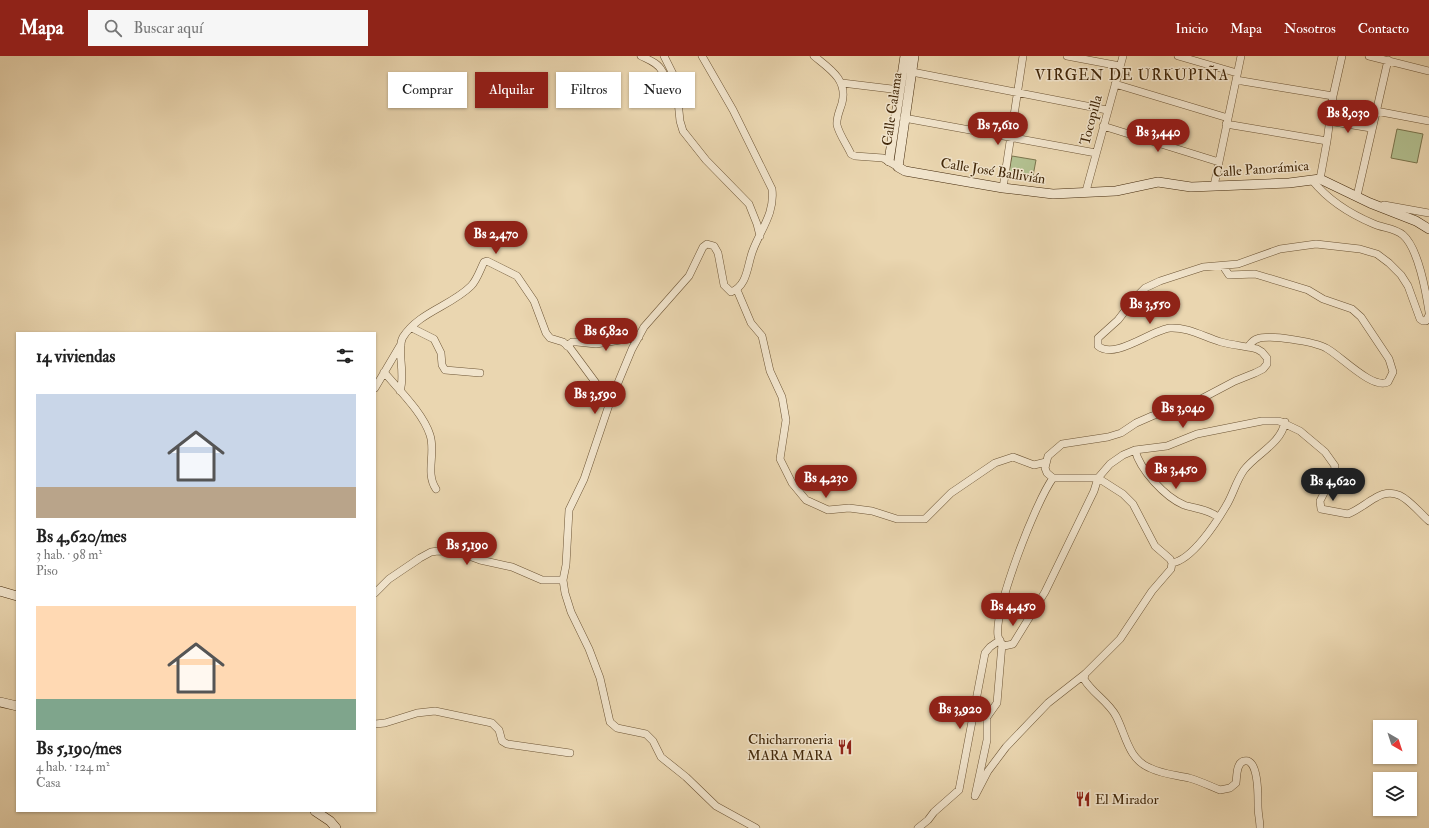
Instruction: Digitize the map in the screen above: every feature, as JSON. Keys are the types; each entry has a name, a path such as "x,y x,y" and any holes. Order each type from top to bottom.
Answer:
{"street":[{"path":"641,56 655,63 663,72"},
{"path":"664,56 671,68 671,72"},
{"path":"702,56 733,110 772,189 774,198 770,214 753,250 745,278 737,290 731,292 724,286 718,253 714,246 707,244 703,247 689,276 644,327 632,349 610,402 584,479 569,510 566,565 563,580 565,593 571,612 589,648 600,678 610,722 617,728 634,730 646,734 653,741 661,757 686,777 712,803 756,828"},
{"path":"814,56 837,75 842,83 843,97 838,118 838,126 851,154 855,156 883,158 898,167"},
{"path":"889,161 905,56"},
{"name":"Calle Calama","path":"898,167 914,56"},
{"path":"1003,188 1022,56"},
{"path":"1067,56 1120,66"},
{"name":"Tocopilla","path":"1086,191 1123,56"},
{"path":"1178,56 1236,77 1333,96"},
{"path":"1214,186 1241,56"},
{"path":"1053,478 1046,488 1036,509 1009,582 998,629 1001,642 997,703 987,717 988,740 975,796 988,771 1006,747 1048,703 1085,674 1120,639 1152,591 1171,568 1172,563 1170,558 1155,546 1133,504 1123,494 1098,478 1053,478 1047,473 1045,468 1048,456 1062,444 1073,441 1108,437 1120,433 1136,423 1152,416 1199,400 1235,381 1263,369 1267,364 1267,358 1262,352 1248,347 1219,341 1196,332 1171,328 1114,349 1101,349 1098,346 1098,338 1118,320 1135,298 1145,288 1179,274 1203,267 1238,264 1280,250 1316,244 1360,249 1377,254 1401,275 1408,286 1420,319 1426,321 1429,314 1422,276 1414,249 1409,242 1402,234 1375,225 1350,212 1325,195 1316,180 1327,141 1328,121 1342,56"},
{"path":"1370,56 1429,71"},
{"path":"1356,196 1376,111 1385,59"},
{"path":"912,72 1107,110"},
{"path":"842,83 900,90"},
{"path":"1115,84 1227,121 1327,141"},
{"path":"679,108 680,121 683,130 706,160 749,204 760,236"},
{"path":"1376,111 1429,121"},
{"path":"904,118 1096,153"},
{"path":"1328,121 1372,128"},
{"path":"1103,126 1219,162"},
{"name":"Calle José Ballivián","path":"898,167 905,171 1003,188 1053,194 1086,191"},
{"name":"Calle Panorámica","path":"1086,191 1116,191 1158,182 1191,187 1289,183 1316,180 1416,221 1429,229"},
{"path":"1370,203 1429,213"},
{"path":"376,386 403,338 423,317 472,285 484,262 487,261 517,276 534,301 546,333 550,338 563,342 567,346 610,402"},
{"path":"1223,266 1229,275 1255,274 1308,290 1323,299 1352,309 1361,317 1389,359 1393,372 1388,382 1380,383 1355,370 1329,349 1310,342 1267,337 1254,340 1248,347"},
{"path":"737,290 751,323 762,336 770,371 782,397 786,420 780,458 792,483 806,500 828,510 848,508 872,511 897,519 925,519 951,493 995,463 1013,458 1034,465 1046,462"},
{"path":"412,328 434,339 441,353 442,365 446,370 480,372"},
{"path":"567,346 572,342 596,344 639,337"},
{"path":"400,391 403,383 401,344"},
{"path":"384,372 422,419 430,434 433,454 430,474 432,483 436,489"},
{"path":"1001,642 1004,646 1013,644 1045,592 1094,491 1098,478 1110,464 1123,455 1135,450 1167,446 1197,434 1262,421 1285,422 1300,431 1325,452 1335,466 1334,473 1320,501 1321,509 1348,514 1387,492 1395,492 1406,499 1429,521"},
{"path":"1172,563 1183,559 1189,554 1227,505 1244,470 1280,436 1285,422"},
{"path":"1135,450 1143,468 1170,497 1185,505 1205,510 1218,517"},
{"path":"376,592 389,579 420,558 431,552 438,551 458,552 480,560 512,567 542,580 563,580"},
{"path":"0,591 16,596"},
{"path":"918,828 958,790 985,653 990,647 1001,642"},
{"path":"1085,674 1084,679 1088,685 1116,715 1128,746 1134,756 1149,768 1190,778 1220,790 1225,790 1236,783 1238,766 1241,762 1246,760 1250,762 1254,768 1259,795 1258,804 1260,828"},
{"path":"0,702 16,706"},
{"path":"376,724 385,723 417,712 435,711 492,723 499,730 502,741 507,744 570,754"},
{"path":"316,812 330,821 336,828"}],"green space":[{"path":"1397,129 1423,134 1417,163 1391,158"},
{"path":"1012,156 1036,160 1033,176 1009,172"}],"place":[{"name":"Chicharroneria MARA MARA","path":"845,747"},
{"name":"El Mirador","path":"1083,799"}],"district":[{"name":"VIRGEN DE URKUPIÑA","path":"1132,75"}]}
